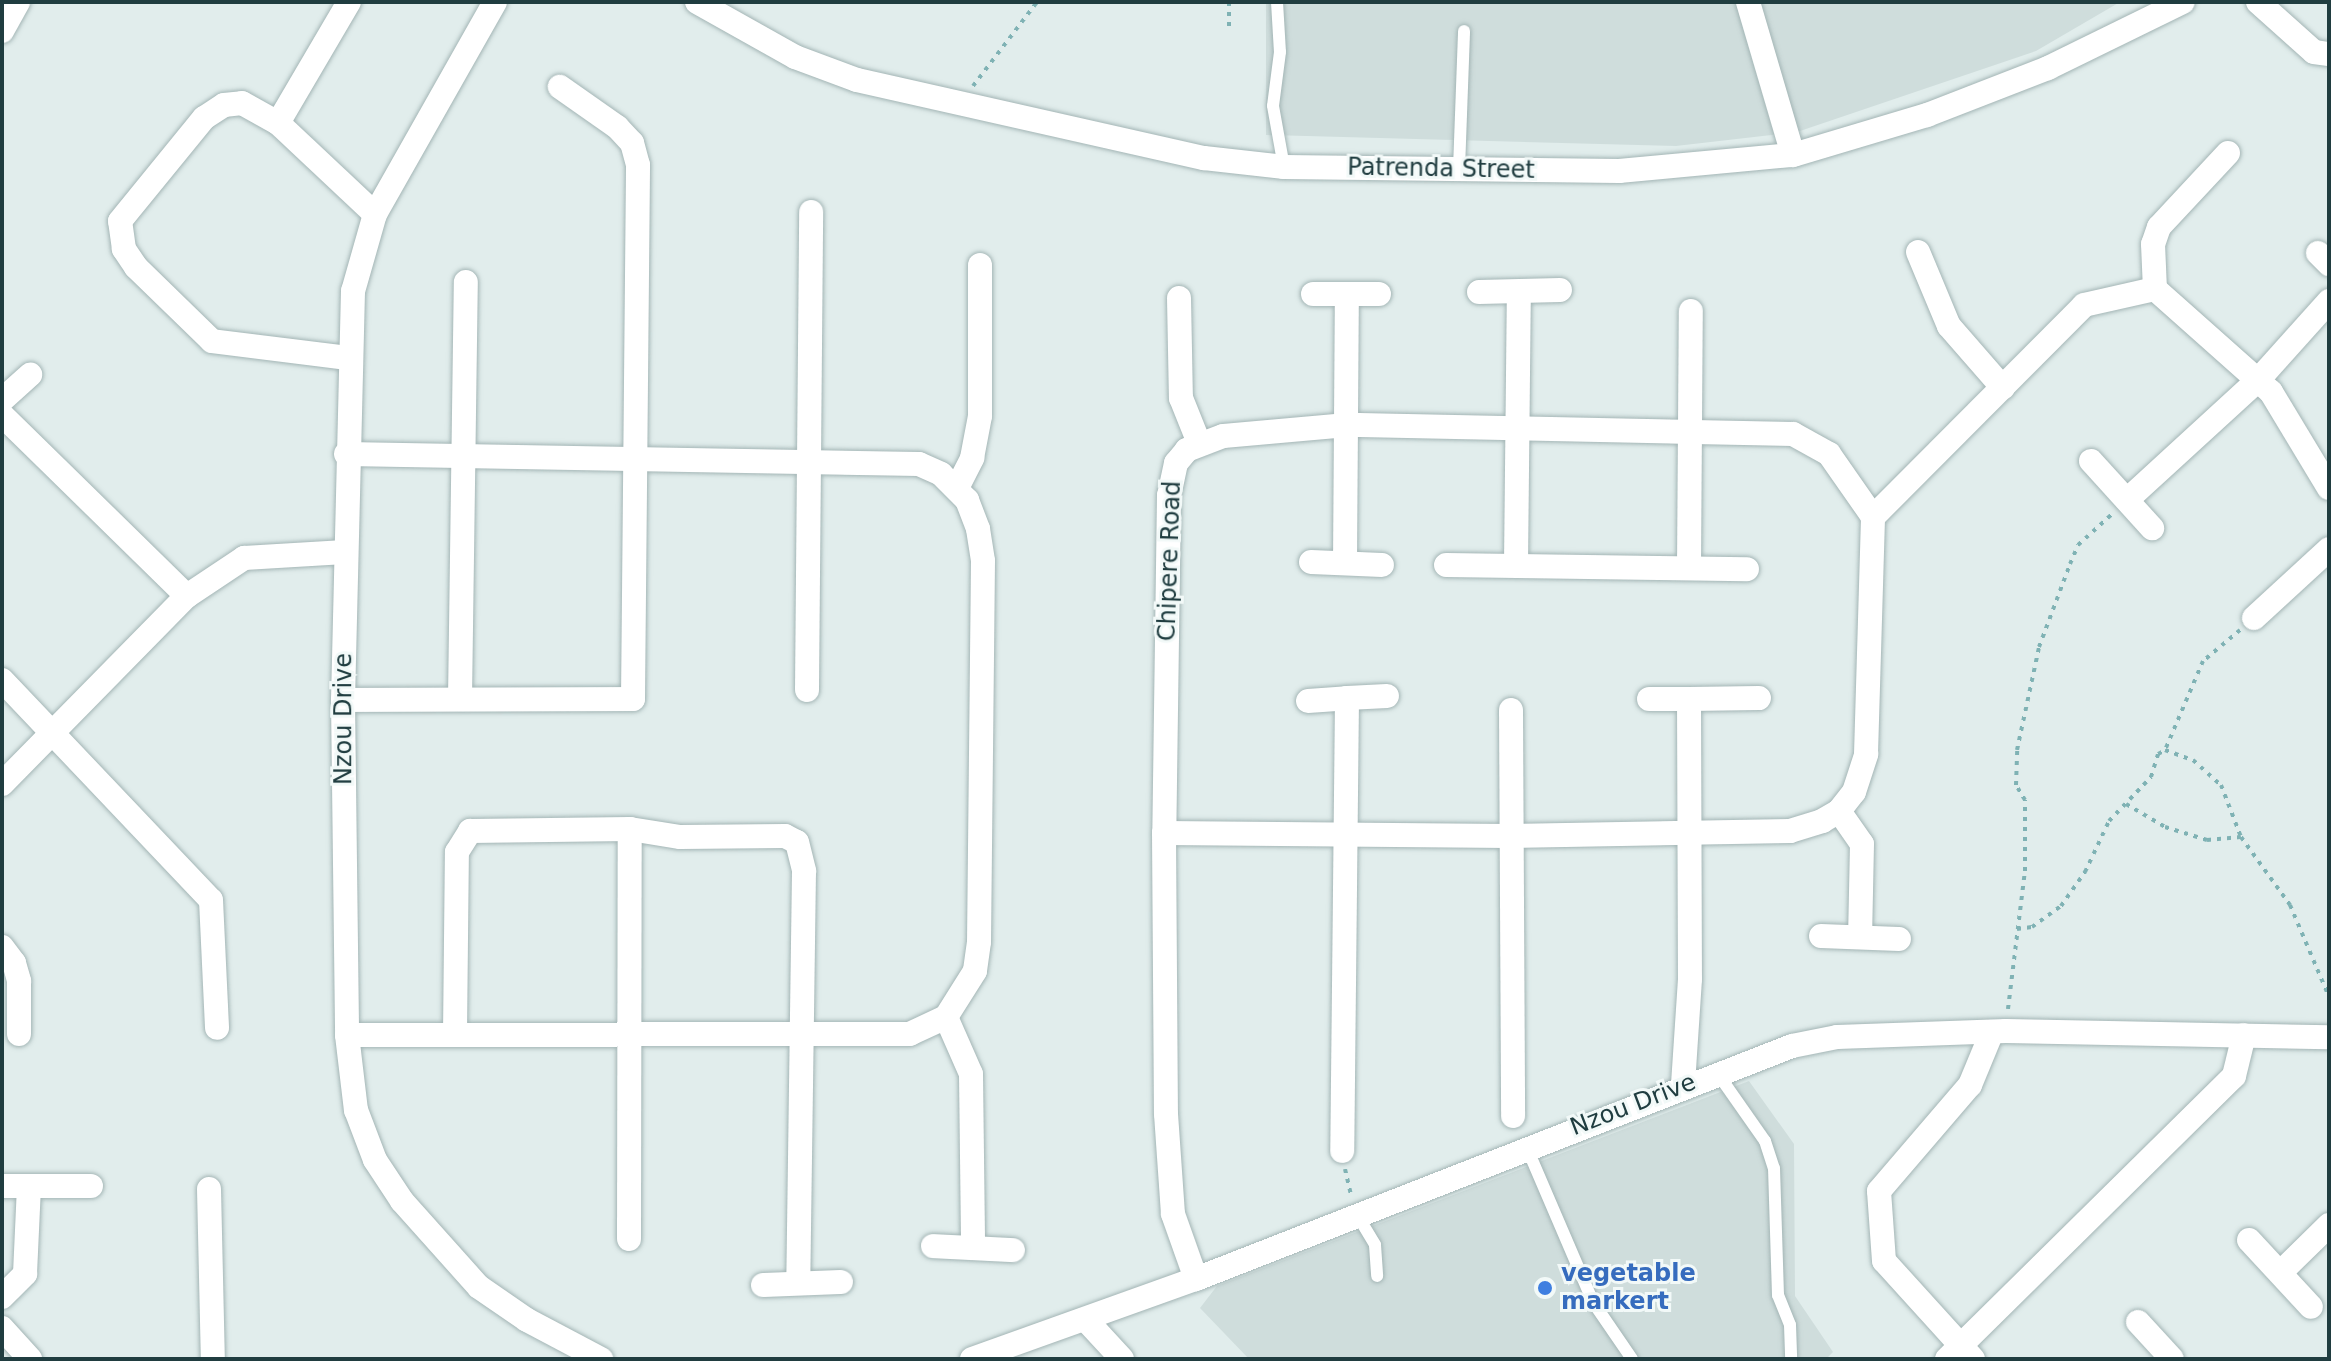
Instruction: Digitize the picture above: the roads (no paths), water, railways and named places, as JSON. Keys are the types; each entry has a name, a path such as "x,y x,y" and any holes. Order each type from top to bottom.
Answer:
{"street":[{"path":"278,123 349,2"},
{"name":"Nzou Drive","path":"495,2 375,214 353,291 348,358 343,700 347,1035 356,1110 375,1160 402,1201 479,1287 527,1320 601,1359"},
{"name":"Patrenda Street","path":"697,2 795,57 857,80 1173,152 1284,167 1619,171 1793,155 1927,115 2034,73 2183,2"},
{"path":"1748,2 1793,155"},
{"path":"2258,2 2314,52 2329,54"},
{"path":"2,31 14,3"},
{"path":"343,700 633,699 639,458 638,165 632,143 617,127 560,87"},
{"path":"348,358 212,341 136,267 119,236 128,207 204,118 224,105 242,103 278,123 375,214"},
{"path":"2228,153 2159,227 2153,244 2155,289 2259,379 2329,488"},
{"path":"807,690 806,459 811,212"},
{"path":"1918,252 1949,326 2003,388"},
{"path":"957,488 979,428 980,265"},
{"path":"460,699 466,282"},
{"path":"1873,517 2084,305 2155,289"},
{"path":"1479,292 1560,290"},
{"path":"1516,565 1519,292"},
{"path":"1313,294 1379,294"},
{"path":"1345,563 1347,294"},
{"path":"1164,833 1509,836 1790,831 1839,811 1854,792 1866,754 1873,517 1861,495 1810,439 1689,429 1347,425 1199,443 1181,398 1179,298"},
{"path":"2127,500 2259,379 2329,301"},
{"path":"1689,568 1691,311"},
{"path":"2,400 30,375"},
{"path":"2,415 187,596"},
{"name":"Chipere Road","path":"1196,1279 1173,1214 1167,1172 1164,833 1170,479 1176,463 1199,443"},
{"path":"346,454 806,459 919,464 957,488 978,529 983,561 979,942 975,971 946,1017 910,1034 347,1035"},
{"path":"2091,461 2152,528"},
{"path":"2254,618 2329,549"},
{"path":"2,784 56,733 187,596 244,558 264,553 345,552"},
{"path":"1311,562 1382,565"},
{"path":"1446,565 1747,569"},
{"path":"2,680 56,733 211,900 217,1028"},
{"path":"1308,701 1387,696"},
{"path":"1342,1151 1347,698"},
{"path":"1649,699 1759,698"},
{"path":"1683,1085 1690,979 1689,699"},
{"path":"1511,710 1509,836 1513,1116"},
{"path":"1839,811 1862,844 1860,937"},
{"path":"455,1034 461,839 481,828 630,829 680,837 785,836 797,842 804,871 799,1035 798,1283"},
{"path":"629,1239 630,829"},
{"path":"1821,936 1899,939"},
{"path":"2,947 14,963 19,981 19,1034"},
{"path":"946,1017 971,1074 973,1248"},
{"path":"1999,1031 1970,1085 1879,1191 1884,1261 1960,1355 2234,1076 2244,1035"},
{"name":"Nzou Drive","path":"972,1359 1196,1279 1683,1085 1792,1046 1837,1037 1999,1031 2329,1037"},
{"path":"2,1186 91,1186"},
{"path":"2,1297 25,1274 29,1186"},
{"path":"209,1189 213,1359"},
{"path":"2281,1272 2329,1225"},
{"path":"2249,1240 2311,1307"},
{"path":"933,1246 1013,1250"},
{"path":"763,1285 841,1282"},
{"path":"1086,1320 1122,1359"},
{"path":"2138,1322 2172,1359"},
{"path":"2,1328 30,1359"}],"lane":[{"path":"1277,2 1280,52 1273,106 1284,167"},
{"path":"1459,169 1464,31"},
{"path":"1717,1073 1765,1141 1774,1168 1778,1295 1790,1325 1791,1359"},
{"path":"1527,1146 1593,1302 1632,1359"},
{"path":"1356,1213 1375,1245 1377,1276"}],"place":[{"name":"vegetable markert","path":"1545,1288"}]}
